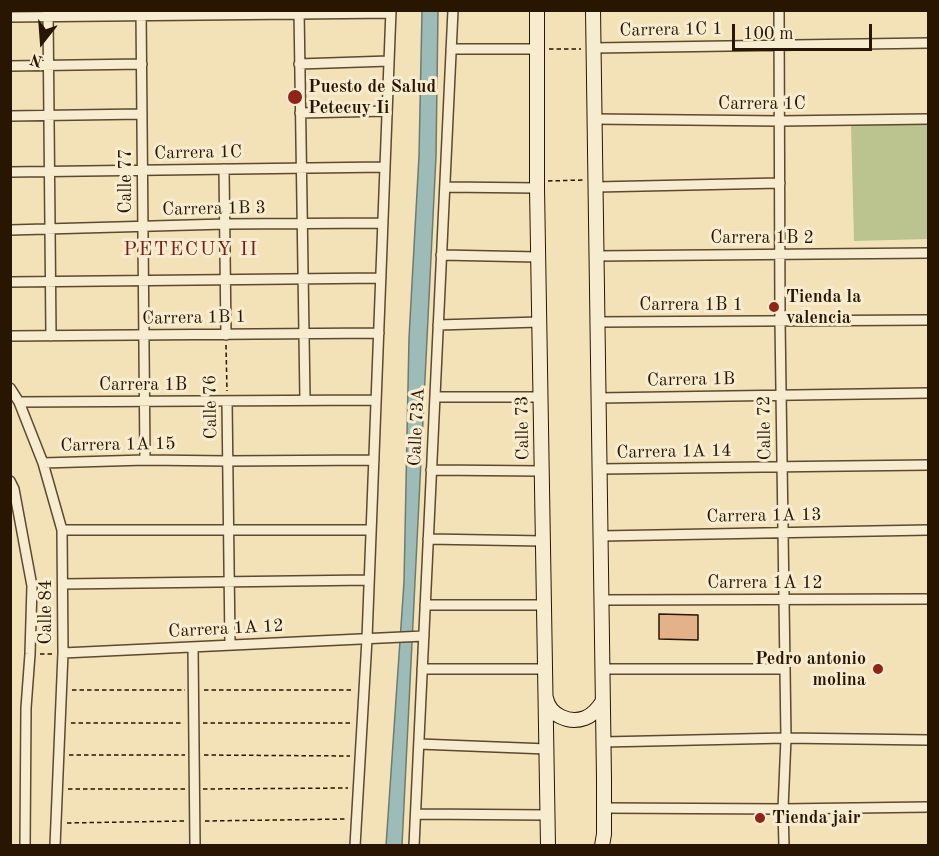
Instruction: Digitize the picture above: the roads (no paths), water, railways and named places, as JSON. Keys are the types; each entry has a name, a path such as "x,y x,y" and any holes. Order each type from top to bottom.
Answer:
{"main road":[{"name":"Calle 73","path":"537,10 537,184 548,846"},
{"path":"593,10 604,842"},
{"path":"546,696 547,704 552,711 567,720 584,719 592,715 603,701"}],"street":[{"name":"Calle 73A","path":"414,846 422,669 421,636 425,604 453,10"},
{"name":"Calle 72","path":"779,10 780,321 786,738 784,846"},
{"path":"299,12 305,400"},
{"path":"10,17 48,13 391,12 369,580 370,639 356,846"},
{"path":"48,13 51,336"},
{"name":"Calle 77","path":"141,13 145,460"},
{"name":"Carrera 1C 1","path":"594,48 928,43"},
{"path":"451,49 538,49"},
{"path":"299,64 389,61"},
{"path":"10,66 142,64"},
{"path":"300,113 387,111"},
{"path":"10,116 142,114"},
{"name":"Carrera 1C","path":"594,119 780,121 928,119"},
{"name":"Carrera 1C","path":"10,172 385,167"},
{"path":"224,169 226,335"},
{"path":"595,184 780,183"},
{"path":"445,187 537,184"},
{"name":"Carrera 1B 3","path":"10,230 225,224 383,223"},
{"name":"Carrera 1B 2","path":"596,256 928,253"},
{"path":"441,255 538,257"},
{"path":"10,282 381,278"},
{"name":"Carrera 1B 1","path":"597,322 928,320"},
{"path":"438,325 539,322"},
{"name":"Carrera 1B 1","path":"10,336 379,333"},
{"name":"Calle 84","path":"10,388 19,402 43,463 62,530 63,653 55,846"},
{"name":"Carrera 1B","path":"598,398 928,393"},
{"path":"435,397 540,397"},
{"name":"Carrera 1B","path":"19,402 376,400"},
{"name":"Calle 76","path":"227,401 230,645"},
{"name":"Carrera 1A 15","path":"43,463 145,460 374,460"},
{"name":"Carrera 1A 14","path":"600,469 928,465"},
{"path":"431,471 542,471"},
{"name":"Calle 84","path":"10,481 14,489 32,586 26,708 25,846"},
{"path":"62,530 371,530"},
{"name":"Carrera 1A 13","path":"601,536 928,530"},
{"path":"428,539 543,540"},
{"path":"63,584 369,580"},
{"name":"Carrera 1A 12","path":"601,600 928,599"},
{"path":"425,604 544,605"},
{"name":"Carrera 1A 12","path":"63,653 421,636"},
{"path":"193,647 195,846"},
{"path":"422,669 545,669"},
{"path":"602,669 785,669"},
{"path":"603,742 786,738 928,740"},
{"path":"419,744 547,748"},
{"path":"604,808 928,807"},
{"path":"416,814 548,815"}],"water":[{"path":"422,11 438,11 436,156 402,845 386,846 404,582 409,338 419,156"}],"place":[{"name":"Puesto de Salud Petecuy Ii","path":"295,97"},
{"name":"Tienda la valencia","path":"774,307"},
{"name":"Pedro antonio molina","path":"878,669"},
{"name":"Tienda jair","path":"760,818"}],"district":[{"name":"PETECUY II","path":"191,250"}]}
